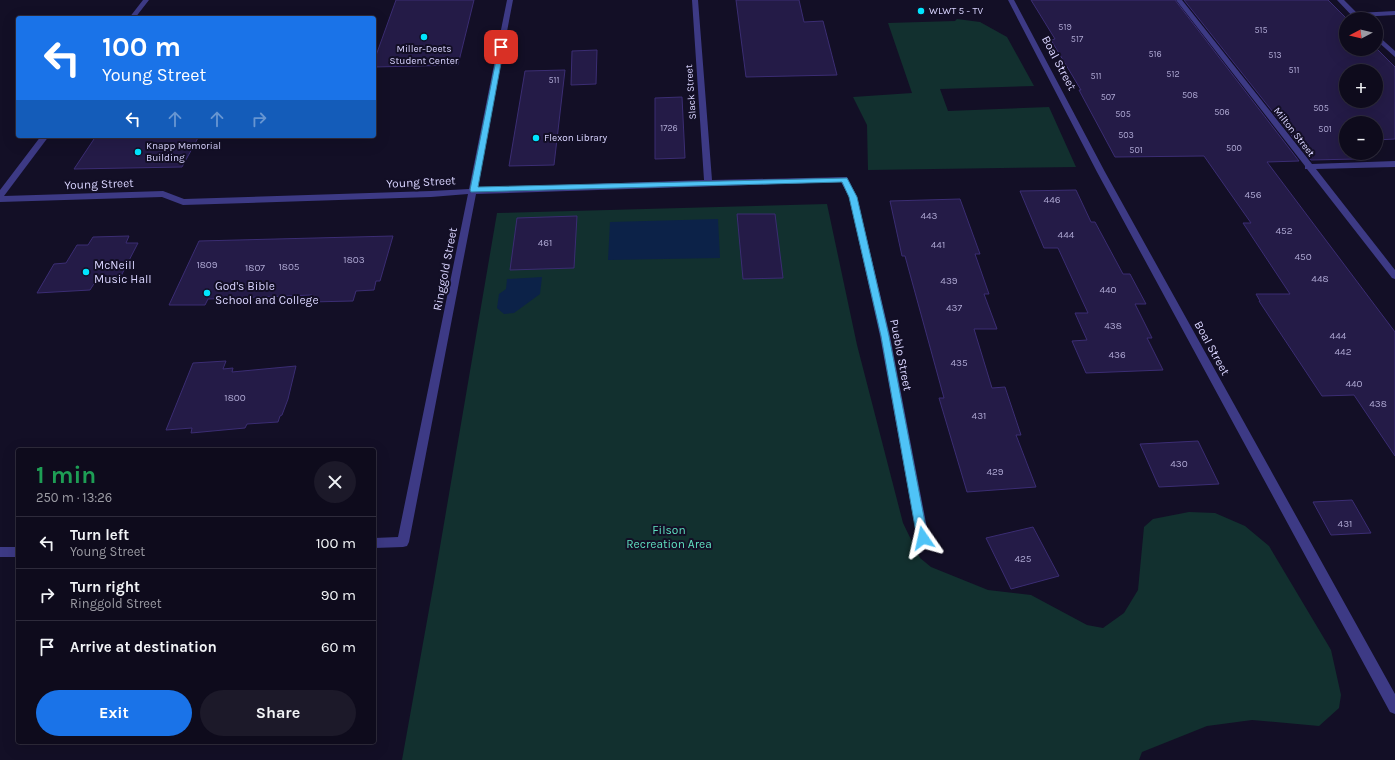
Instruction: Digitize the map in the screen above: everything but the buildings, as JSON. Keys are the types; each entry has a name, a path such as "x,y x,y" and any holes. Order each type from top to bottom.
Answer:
{"street":[{"path":"134,16 146,0"},
{"name":"Ringgold Street","path":"376,543 402,542 510,0"},
{"name":"Slack Street","path":"695,0 708,183"},
{"name":"Boal Street","path":"1011,0 1104,179 1395,707"},
{"name":"Milton Street","path":"1179,0 1308,167 1395,276"},
{"path":"1340,0 1351,12"},
{"path":"1383,14 1395,13"},
{"path":"1383,43 1395,55"},
{"path":"0,196 43,138"},
{"path":"1308,167 1395,164"},
{"name":"Young Street","path":"0,199 163,194 183,202 431,194 473,190 844,179"},
{"name":"Pueblo Street","path":"844,179 853,197 885,336 923,538"},
{"path":"0,552 16,552"}],"green space":[{"path":"957,19 980,22 1007,37 1034,86 940,89 948,111 1049,107 1076,167 868,170 867,125 853,97 912,93 888,23 955,21"},
{"name":"Filson Recreation Area","path":"827,204 857,345 903,523 920,558 931,567 988,590 1031,595 1087,625 1103,628 1124,613 1138,590 1144,527 1153,519 1189,512 1215,513 1245,526 1269,546 1331,650 1341,695 1339,708 1319,726 1252,720 1207,726 1142,752 1139,760 402,760 497,213"}],"water":[{"path":"718,219 720,258 608,260 610,222"},
{"path":"542,277 540,294 514,313 504,314 497,308 499,294 506,289 507,279"}],"place":[{"name":"WLWT 5 - TV","path":"921,11"},
{"name":"Miller-Deets Student Center","path":"424,37"},
{"name":"Flexon Library","path":"536,138"},
{"name":"Knapp Memorial Building","path":"138,152"},
{"name":"McNeill Music Hall","path":"86,272"},
{"name":"God's Bible School and College","path":"207,293"}],"route":[{"path":"501,47 473,190 844,179 853,197 885,336 923,538"}]}
